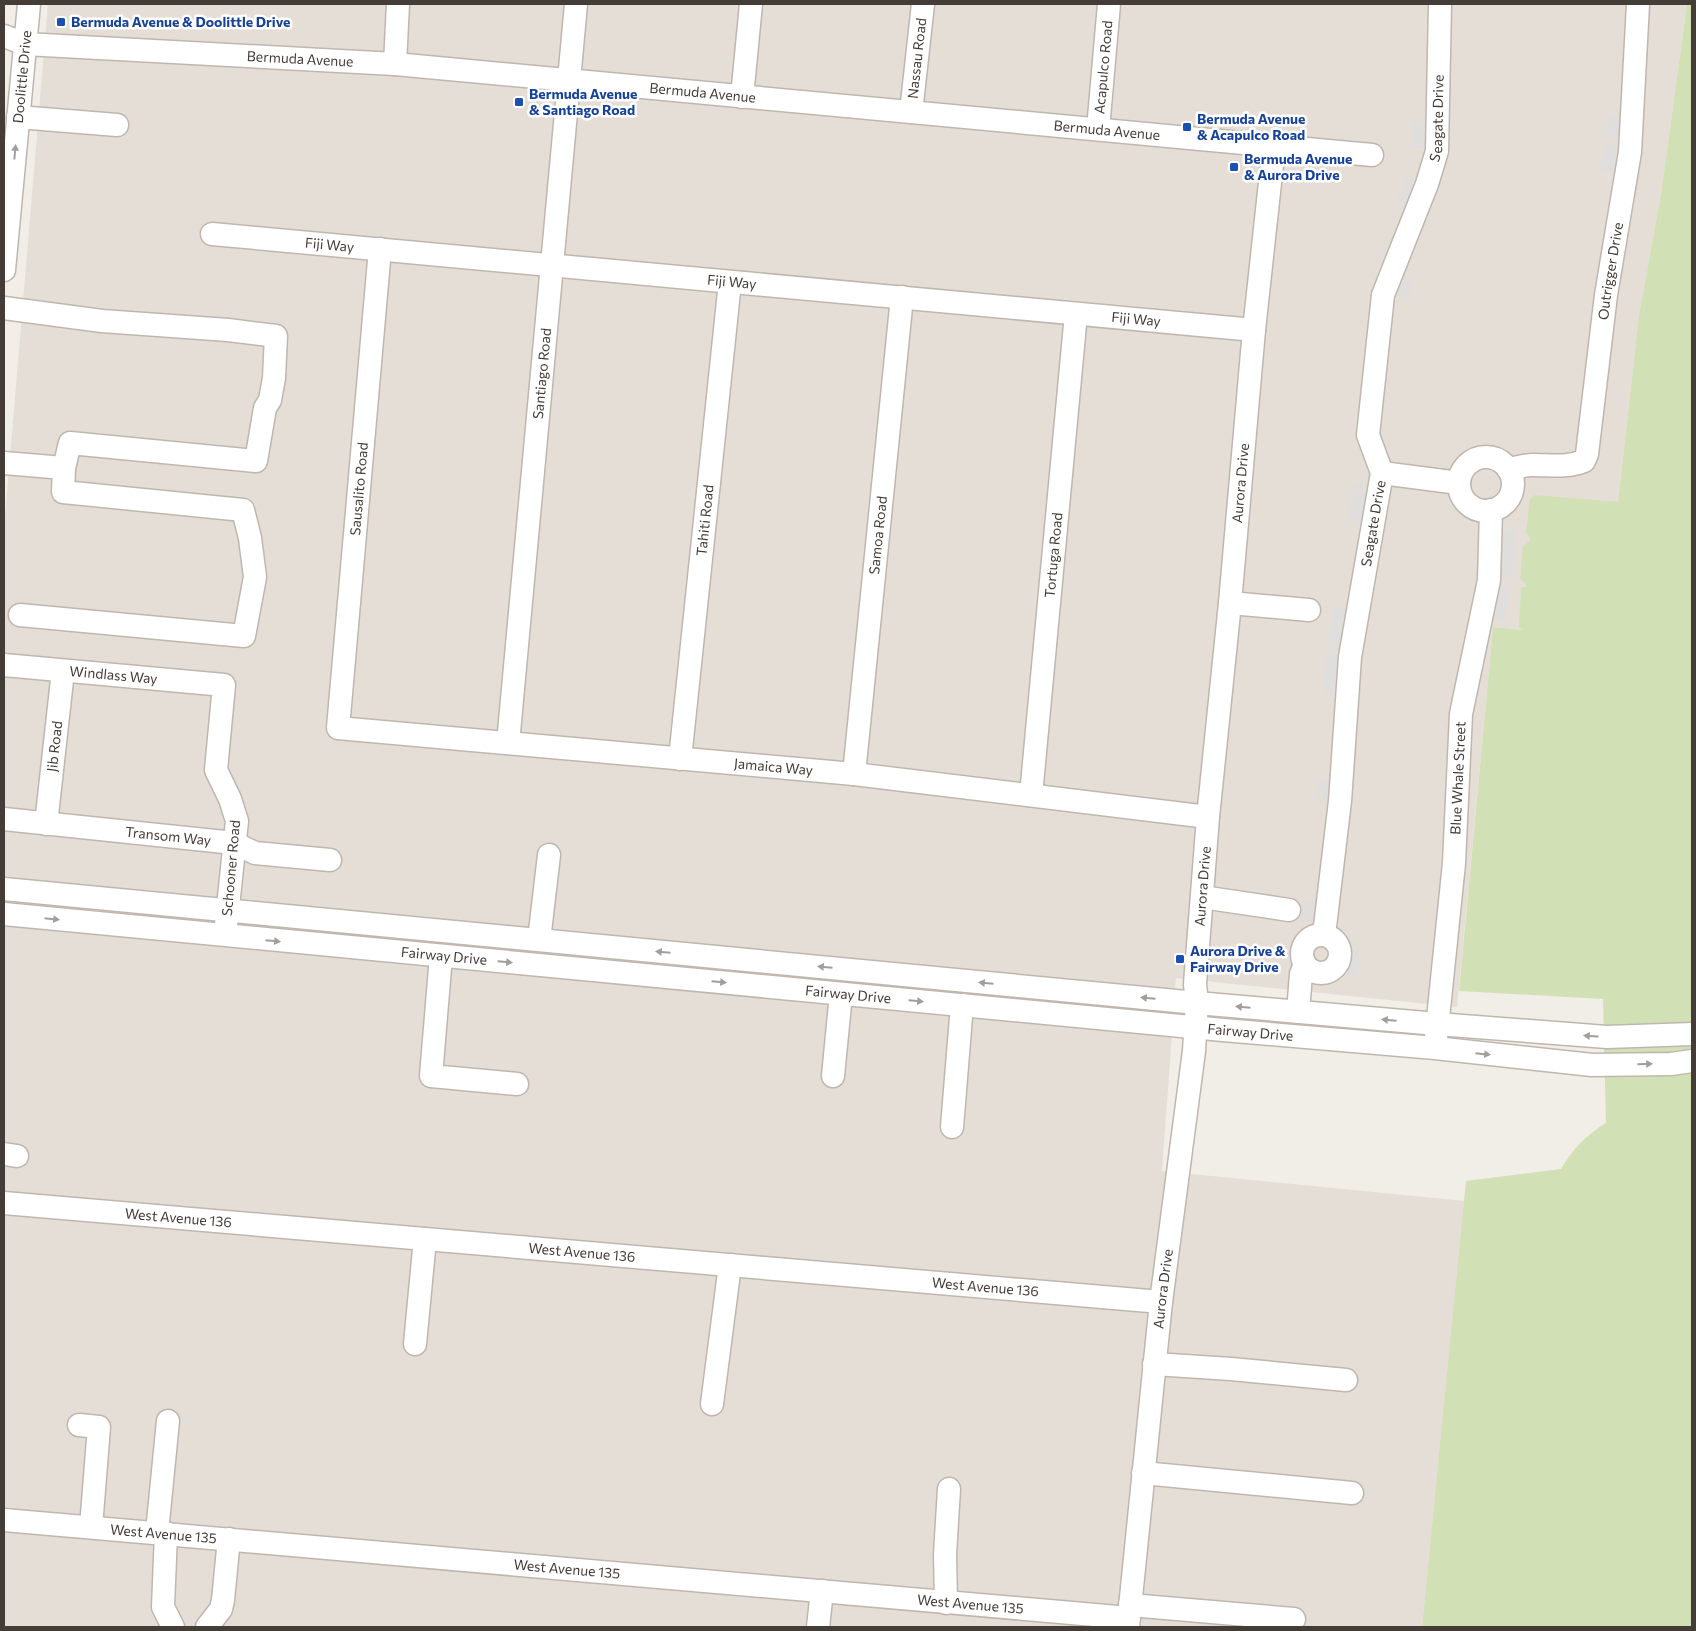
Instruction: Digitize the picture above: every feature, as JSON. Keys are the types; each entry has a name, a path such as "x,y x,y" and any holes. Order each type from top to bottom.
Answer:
{"street":[{"name":"Doolittle Drive","path":"4,270 29,4"},
{"path":"395,64 398,4"},
{"name":"Santiago Road","path":"508,743 576,4"},
{"path":"742,96 751,4"},
{"name":"Nassau Road","path":"912,112 923,4"},
{"name":"Acapulco Road","path":"1098,129 1109,4"},
{"name":"Seagate Drive","path":"1324,935 1340,801 1350,657 1382,473 1368,435 1382,295 1419,207 1437,151 1440,4"},
{"name":"Outrigger Drive","path":"1508,469 1531,465 1559,467 1574,465 1584,462 1587,454 1606,295 1630,152 1638,4"},
{"name":"Bermuda Avenue","path":"4,36 25,44 395,64 1372,154"},
{"path":"18,117 116,125"},
{"name":"Aurora Drive","path":"1129,1617 1161,1302 1194,1051 1195,984 1208,817 1230,602 1254,330 1274,146"},
{"name":"Fiji Way","path":"212,234 1254,330"},
{"name":"Sausalito Road","path":"338,728 380,249"},
{"name":"Tahiti Road","path":"680,758 730,282"},
{"name":"Samoa Road","path":"854,774 902,298"},
{"path":"4,308 102,321 228,330 276,336 274,378 270,400 264,408 256,461 70,443 64,468 63,492 243,510 250,538 255,577 244,636 20,615"},
{"name":"Tortuga Road","path":"1031,795 1076,314"},
{"path":"1478,459 1495,459 1508,469 1513,486 1511,495 1500,507 1482,511 1466,502 1461,494 1459,483 1464,469 1470,463 1478,459"},
{"path":"4,463 64,468"},
{"path":"1382,473 1459,483"},
{"name":"Blue Whale Street","path":"1435,1048 1454,863 1461,714 1489,580 1491,510"},
{"path":"1230,602 1310,610"},
{"name":"Windlass Way","path":"4,665 224,685"},
{"name":"Jib Road","path":"46,824 63,671"},
{"name":"Schooner Road","path":"224,685 216,770 230,799 237,821 225,936"},
{"name":"Jamaica Way","path":"338,728 854,774 1208,817"},
{"name":"Transom Way","path":"4,819 234,843 255,854 330,860"},
{"path":"539,940 549,855"},
{"name":"Fairway Drive","path":"4,889 1196,1003 1437,1024 1607,1037 1692,1034"},
{"path":"1202,897 1289,910"},
{"name":"Fairway Drive","path":"4,914 962,1006 1435,1048 1592,1065 1671,1064 1692,1061"},
{"path":"1324,935 1335,941 1339,946 1340,959 1332,970 1320,973 1314,972 1305,964 1302,952 1303,946 1312,937 1324,935"},
{"path":"441,956 431,1076 517,1084"},
{"path":"780,988 783,964"},
{"path":"1298,1012 1301,974 1305,964"},
{"path":"833,1076 841,994"},
{"path":"952,1126 962,1006"},
{"name":"West Avenue 136","path":"4,1203 1161,1302"},
{"path":"415,1344 425,1239"},
{"path":"712,1404 730,1265"},
{"path":"1154,1364 1231,1368 1346,1380"},
{"path":"168,1421 161,1533 163,1607 173,1627"},
{"path":"79,1425 99,1427 91,1526"},
{"path":"1143,1473 1352,1493"},
{"path":"946,1603 945,1554 949,1489"},
{"name":"West Avenue 135","path":"4,1520 91,1526 946,1603 1129,1617 1294,1619"},
{"path":"207,1627 223,1618 229,1539"},
{"path":"818,1627 822,1591"}],"shaded area":[{"path":"48,4 1687,4 1661,194 1639,315 1618,502 1524,630 1493,627 1457,1007 1176,978 1162,1171 1465,1201 1422,1627 4,1627 4,528"},
{"path":"1608,114 1620,115 1619,135 1606,134"},
{"path":"1412,121 1426,121 1425,148 1412,148"},
{"path":"1604,142 1617,145 1613,172 1600,170"},
{"path":"1406,176 1419,182 1409,207 1396,201"},
{"path":"1403,276 1416,281 1408,300 1396,295"},
{"path":"1354,483 1368,485 1361,524 1348,522"},
{"path":"1503,530 1516,531 1512,578 1498,577"},
{"path":"1498,583 1511,586 1505,620 1493,618"},
{"path":"1333,606 1346,608 1341,648 1328,646"},
{"path":"1327,654 1340,655 1335,695 1322,693"},
{"path":"1318,778 1330,779 1330,798 1317,798"},
{"path":"1303,901 1315,903 1312,923 1299,921"},
{"path":"1348,948 1361,949 1358,977 1343,975"}],"green space":[{"path":"1687,4 1692,4 1692,1627 1422,1627 1466,1181 1561,1169 1580,1143 1606,1123 1603,999 1459,991 1493,627 1523,630 1519,627 1521,588 1527,586 1520,578 1523,546 1531,540 1526,533 1530,499 1535,495 1618,502 1639,315 1661,194"}],"place":[{"name":"Bermuda Avenue & Doolittle Drive","path":"61,22"},
{"name":"Bermuda Avenue & Santiago Road","path":"519,102"},
{"name":"Bermuda Avenue & Acapulco Road","path":"1187,127"},
{"name":"Bermuda Avenue & Aurora Drive","path":"1234,167"},
{"name":"Aurora Drive & Fairway Drive","path":"1180,959"}]}
